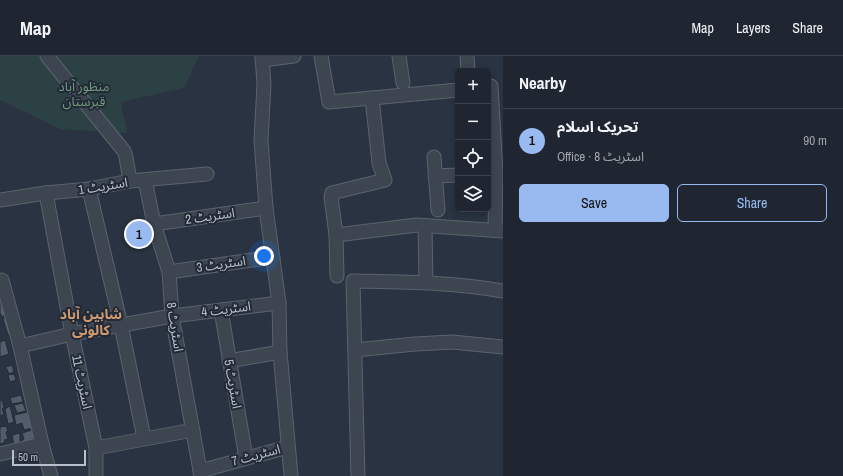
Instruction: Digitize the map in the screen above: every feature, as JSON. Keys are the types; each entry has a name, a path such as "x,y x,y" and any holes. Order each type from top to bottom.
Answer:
{"street":[{"path":"47,56 124,151 130,181"},
{"path":"291,476 280,352 279,303 266,208 261,140 264,84 262,58 294,56"},
{"path":"321,56 329,102 455,90"},
{"path":"399,56 403,83"},
{"path":"467,56 468,68"},
{"path":"336,235 407,226 499,230 492,173 494,86"},
{"path":"337,276 336,235 332,194 385,180 379,163 372,98"},
{"path":"434,157 438,210"},
{"name":"اسٹریٹ 1","path":"0,200 46,193 88,189 130,181 207,174"},
{"path":"436,176 455,175"},
{"name":"اسٹریٹ 8","path":"146,180 154,224 169,272 172,316 201,474"},
{"path":"88,189 121,325 144,438"},
{"name":"اسٹریٹ 11","path":"46,193 72,334 96,448 96,476"},
{"name":"اسٹریٹ 2","path":"154,224 266,208"},
{"path":"425,226 426,283"},
{"name":"اسٹریٹ 3","path":"169,272 273,257"},
{"path":"0,281 2,280 20,346 42,444 51,476"},
{"path":"358,476 353,280 426,283 489,288 503,291"},
{"name":"اسٹریٹ 4","path":"20,346 72,334 172,316 279,303"},
{"name":"اسٹریٹ 5","path":"221,310 246,458"},
{"path":"355,350 452,342 503,347"},
{"path":"229,361 280,352"},
{"path":"96,448 193,430"},
{"path":"0,454 42,444"},
{"name":"اسٹریٹ 7","path":"201,474 246,458 288,447"}],"green space":[{"name":"منظور آباد قبرستان","path":"0,56 199,56 184,88 121,102 127,133 60,129 0,100"}],"building":[{"path":"0,292 6,314 2,317 0,313"},
{"path":"7,316 11,333 8,335 3,319"},
{"path":"5,340 9,354 0,357 0,342"},
{"path":"12,365 14,372 9,374 6,367"},
{"path":"14,374 16,380 10,382 8,375"},
{"path":"21,395 23,402 12,404 10,398"},
{"path":"0,400 2,400 4,407 2,409 4,414 0,416"},
{"path":"23,403 26,411 17,413 14,405"},
{"path":"10,406 14,422 8,424 5,409"},
{"path":"28,412 32,428 24,430 22,423 16,425 14,415"},
{"path":"6,426 8,431 6,432 8,439 4,440 5,442 1,444 0,427"},
{"path":"32,430 35,438 23,442 22,440 24,439 22,433"},
{"path":"20,433 20,443 14,445 12,435"}],"place":[{"name":"تحریک اسلام","path":"139,234"}],"district":[{"name":"شاہین آباد کالونی","path":"91,322"}]}
